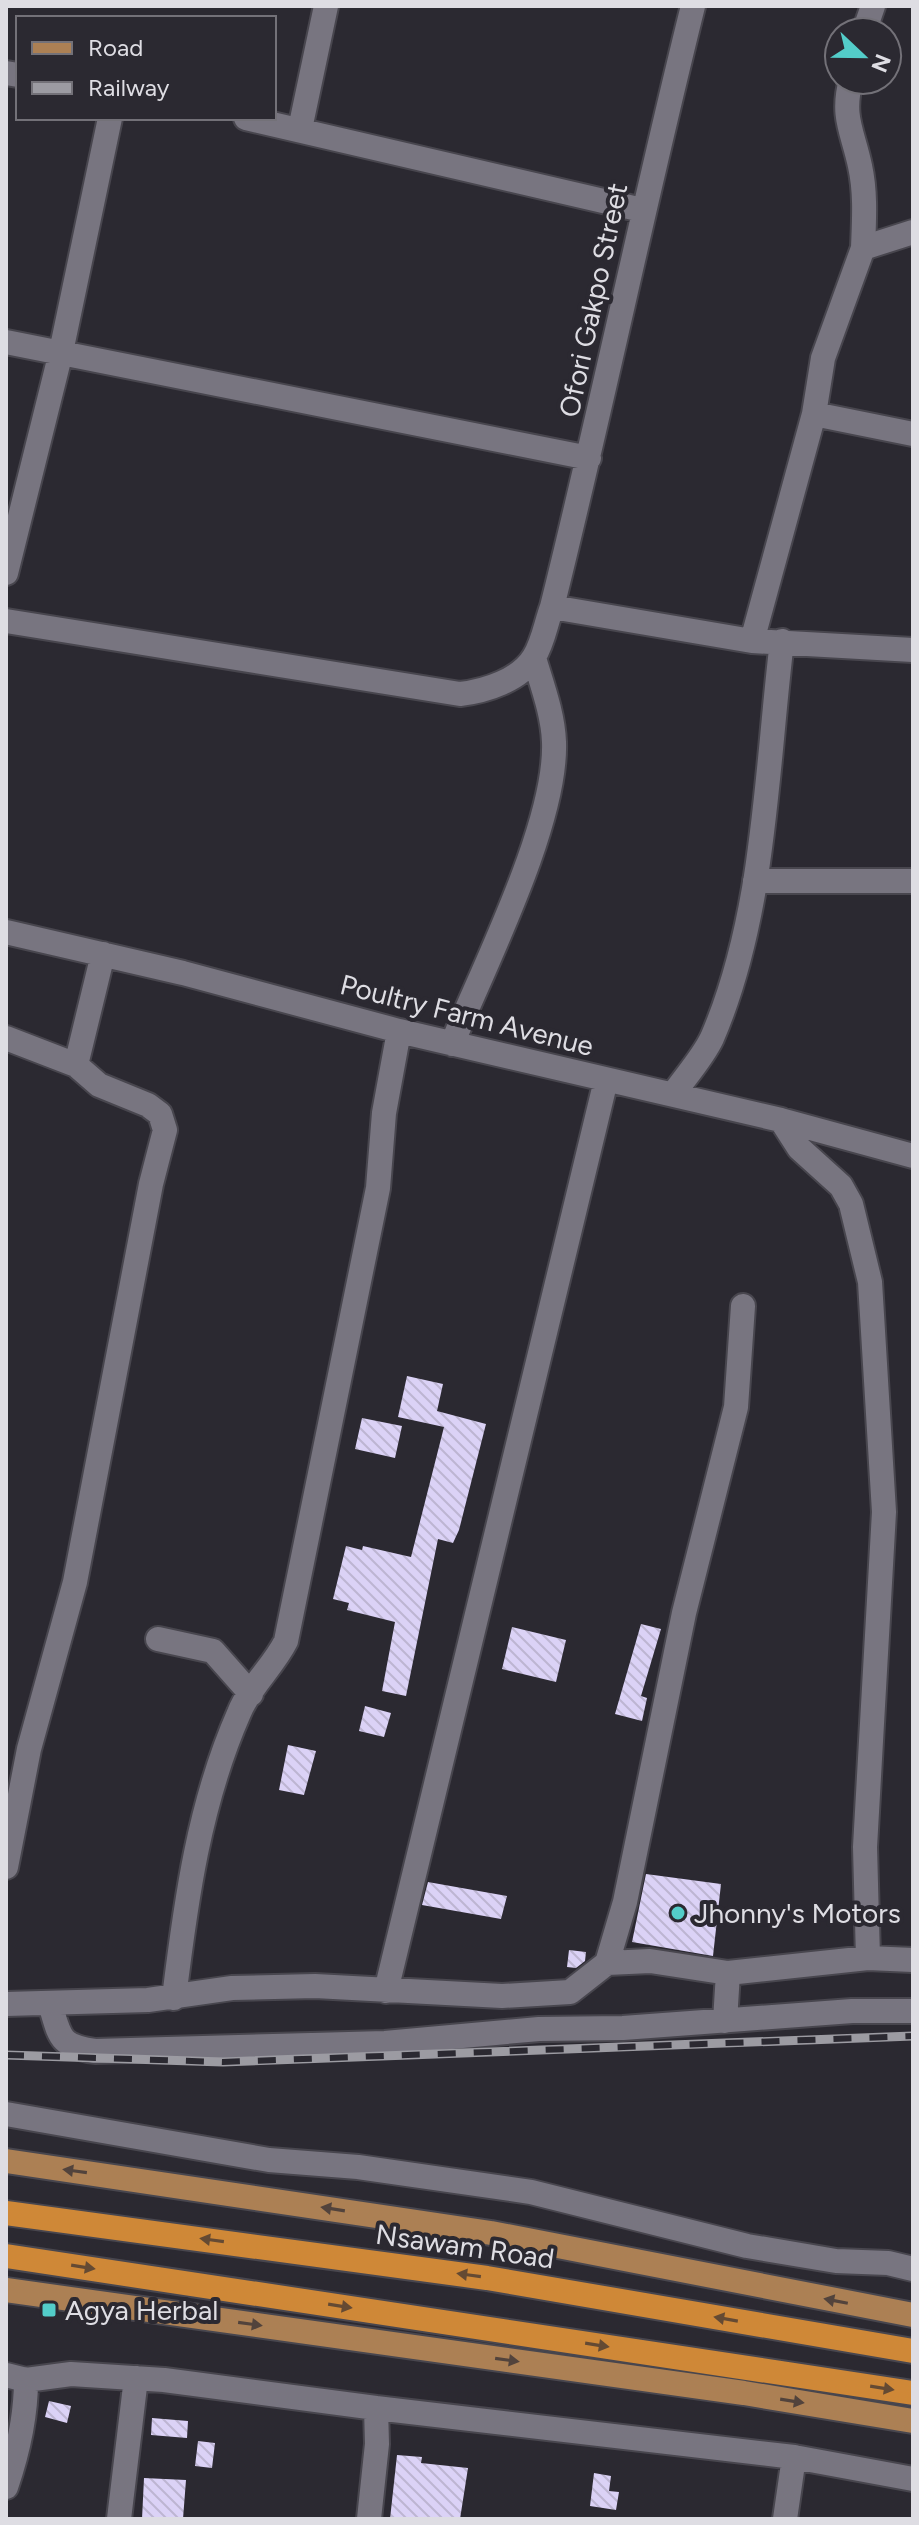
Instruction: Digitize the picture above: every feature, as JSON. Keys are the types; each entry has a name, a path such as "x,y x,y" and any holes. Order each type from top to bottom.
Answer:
{"highway":[{"name":"Nsawam Road","path":"6,2213 487,2278 913,2351"},
{"path":"6,2256 913,2393"}],"main road":[{"path":"6,2161 491,2233 913,2315"},
{"path":"6,2290 744,2393 913,2421"}],"street":[{"path":"300,129 326,6"},
{"name":"Ofori Gakpo Street","path":"534,658 552,607 589,458 642,210 693,6"},
{"path":"752,641 814,414 823,358 863,248 864,199 860,164 846,121 849,96"},
{"path":"6,573 61,352 110,120"},
{"path":"256,120 642,210"},
{"path":"863,248 913,232"},
{"path":"6,342 589,458"},
{"path":"814,414 913,434"},
{"path":"552,607 752,641 913,650"},
{"path":"6,621 460,694 484,692 507,680 534,658 554,742 549,788 533,846 452,1044"},
{"path":"674,1093 711,1041 728,995 755,881 782,641"},
{"path":"755,881 913,881"},
{"name":"Poultry Farm Avenue","path":"6,932 452,1044 674,1093 913,1156"},
{"path":"76,1065 103,954"},
{"path":"174,1998 189,1877 205,1805 240,1708 275,1664 286,1641 378,1188 384,1113 399,1031"},
{"path":"6,1038 49,1051 76,1065 99,1085 148,1105 160,1114 165,1130 151,1184 75,1582 29,1749 6,1867"},
{"path":"386,1991 606,1080"},
{"path":"781,1120 799,1148 841,1186 851,1204 870,1282 884,1512 865,1847 868,1958"},
{"path":"607,1963 625,1902 687,1600 736,1407 741,1376 743,1306"},
{"path":"158,1639 213,1651 251,1694"},
{"path":"6,2004 174,1998 232,1988 315,1986 469,1997 538,1995 570,1992 607,1963 650,1961 728,1973 868,1958 913,1960"},
{"path":"725,2021 728,1973"},
{"path":"538,1995 539,2029"},
{"path":"50,2004 61,2038 71,2048 95,2051 385,2043 539,2029 623,2028 852,2011 913,2011"},
{"path":"6,2114 269,2160 358,2167 531,2192 747,2246 836,2261 888,2263 913,2269"},
{"path":"6,2487 22,2430 16,2378 71,2374 92,2378 136,2378 794,2457 913,2479"},
{"path":"119,2519 136,2378"},
{"path":"369,2519 377,2444 376,2408"},
{"path":"785,2519 794,2457"}],"building":[{"path":"407,1376 443,1384 437,1411 486,1424 459,1530 453,1543 438,1539 406,1696 382,1691 395,1622 347,1610 349,1603 333,1599 346,1546 362,1550 363,1546 411,1557 444,1427 398,1417"},
{"path":"362,1418 402,1426 395,1458 355,1449"},
{"path":"641,1624 661,1629 641,1696 647,1698 642,1721 615,1714"},
{"path":"512,1627 566,1640 556,1682 502,1669"},
{"path":"365,1706 391,1713 384,1737 359,1731"},
{"path":"288,1745 316,1751 304,1795 279,1790"},
{"name":"Jhonny's Motors","path":"646,1874 721,1884 713,1956 632,1942"},
{"path":"428,1882 507,1896 501,1919 422,1905"},
{"path":"569,1950 586,1952 585,1961 576,1968 567,1967"},
{"path":"49,2401 71,2406 67,2423 45,2417"},
{"path":"152,2418 188,2421 187,2438 151,2435"},
{"path":"198,2441 215,2443 212,2468 195,2466"},
{"path":"397,2455 422,2457 421,2463 468,2468 460,2519 390,2519"},
{"path":"594,2473 611,2476 609,2491 619,2492 616,2510 590,2506"},
{"path":"144,2478 186,2480 183,2519 142,2519"}],"railway":[{"path":"6,2055 223,2062 913,2036"}],"place":[{"name":"Jhonny's Motors","path":"678,1913"},
{"name":"Agya Herbal","path":"49,2310"}]}
